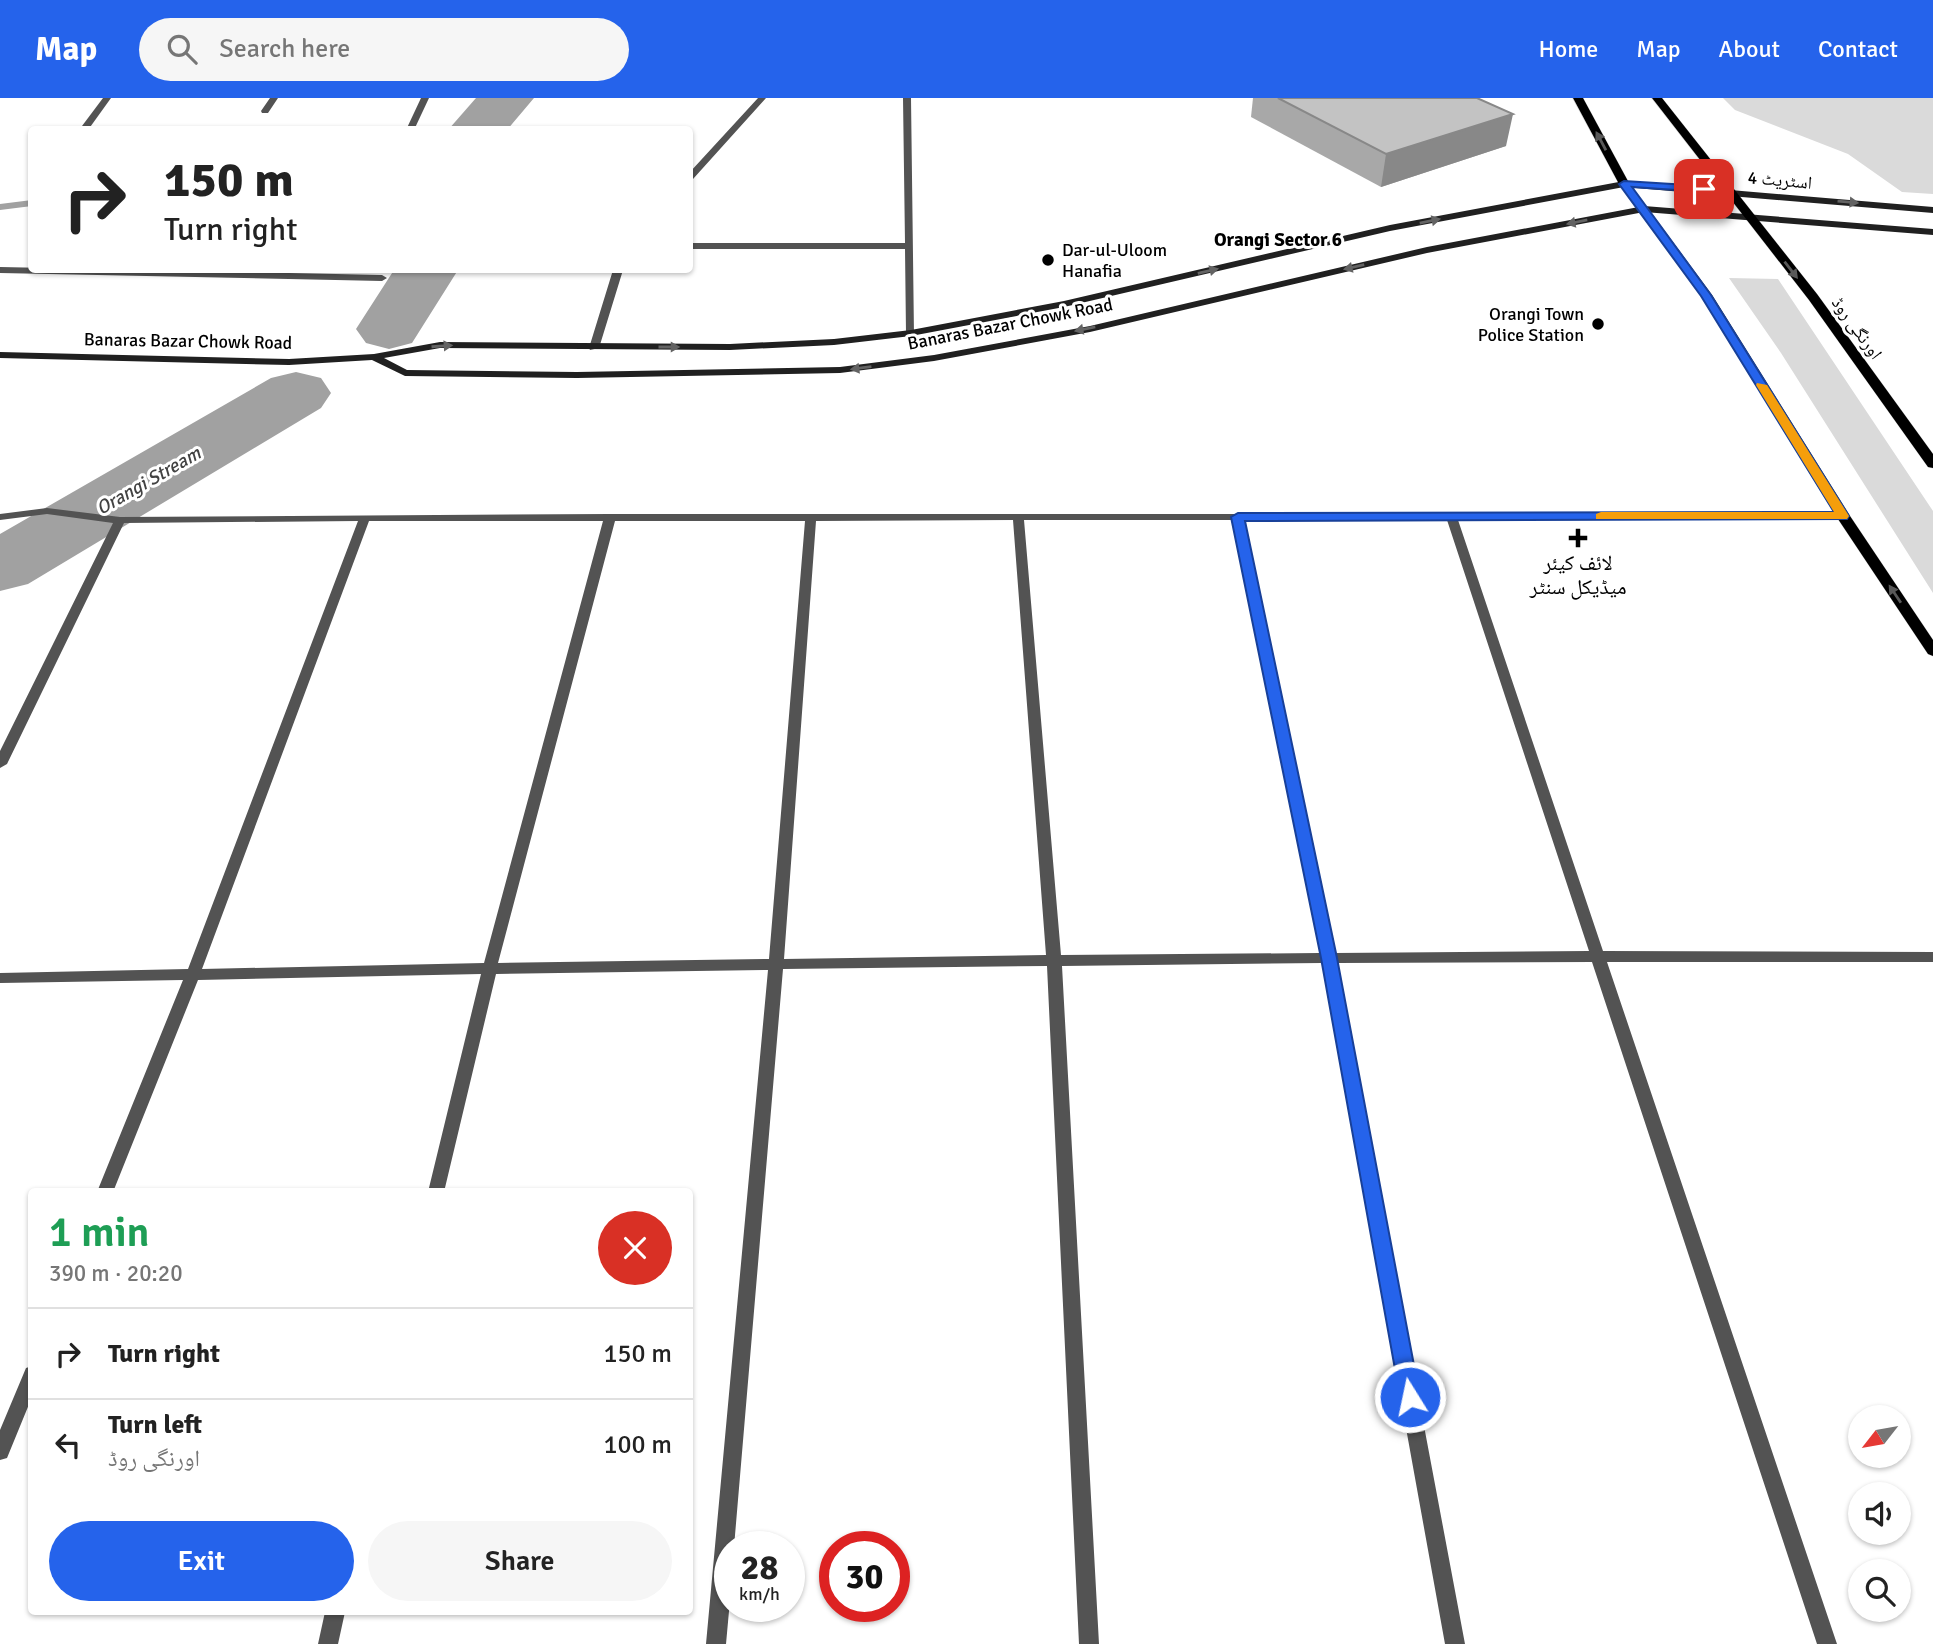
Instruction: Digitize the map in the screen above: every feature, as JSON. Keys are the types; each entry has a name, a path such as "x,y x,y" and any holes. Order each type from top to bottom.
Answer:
{"main road":[{"path":"1578,98 1624,184 1706,295 1843,516 1933,651"},
{"name":"اورنگی روڈ","path":"1657,98 1813,297 1933,464"},
{"name":"اسٹریٹ 4","path":"1624,184 1731,191 1933,211"},
{"name":"Banaras Bazar Chowk Road","path":"0,355 289,362 374,357 440,345 730,347 834,342 911,333 1064,304 1390,228 1624,184"},
{"name":"اسٹریٹ 4","path":"1644,209 1933,232"},
{"name":"Banaras Bazar Chowk Road","path":"374,357 405,373 577,375 840,370 934,358 1077,331 1427,250 1644,209"}],"street":[{"path":"86,126 107,98"},
{"path":"265,111 274,98"},
{"path":"412,126 425,98"},
{"path":"693,174 762,98"},
{"path":"907,98 911,333"},
{"path":"693,246 910,246"},
{"path":"0,270 28,271"},
{"path":"143,273 382,278"},
{"path":"594,348 617,273"},
{"path":"3,517 47,511 120,520 1843,516"},
{"path":"1451,516 1827,1644"},
{"path":"437,1188 490,967 610,517"},
{"path":"716,1644 776,964 811,517"},
{"path":"1018,517 1054,961 1089,1644"},
{"path":"1238,517 1329,958 1455,1644"},
{"path":"107,1188 193,974 365,518"},
{"path":"0,764 120,520"},
{"path":"0,978 490,967 1598,955 1933,957"},
{"path":"0,1452 28,1384"},
{"path":"328,1644 334,1615"}],"shaded area":[{"path":"1723,98 1933,98 1933,194 1902,192 1848,154 1735,110"},
{"path":"1729,278 1778,279 1933,511 1933,593 1781,353"}],"building":[{"path":"1278,98 1477,98 1513,114 1386,154"}],"waterway":[{"name":"Orangi Stream","path":"480,126 507,98"},
{"path":"0,207 28,204"},
{"name":"Orangi Stream","path":"389,329 424,273"},
{"name":"Orangi Stream","path":"0,567 296,393"}],"slow traffic":[{"path":"1601,516 1843,516 1762,385"}],"place":[{"name":"Dar-ul-Uloom Hanafia","path":"1048,260"},
{"name":"Orangi Town Police Station","path":"1598,324"},
{"name":"لائف کیئر میڈیکل سنٹر","path":"1578,538"}],"district":[{"name":"Orangi Sector 6","path":"1278,239"}],"route":[{"path":"1410,1397 1329,958 1238,517 1843,516 1706,295 1624,184 1704,189"}]}
